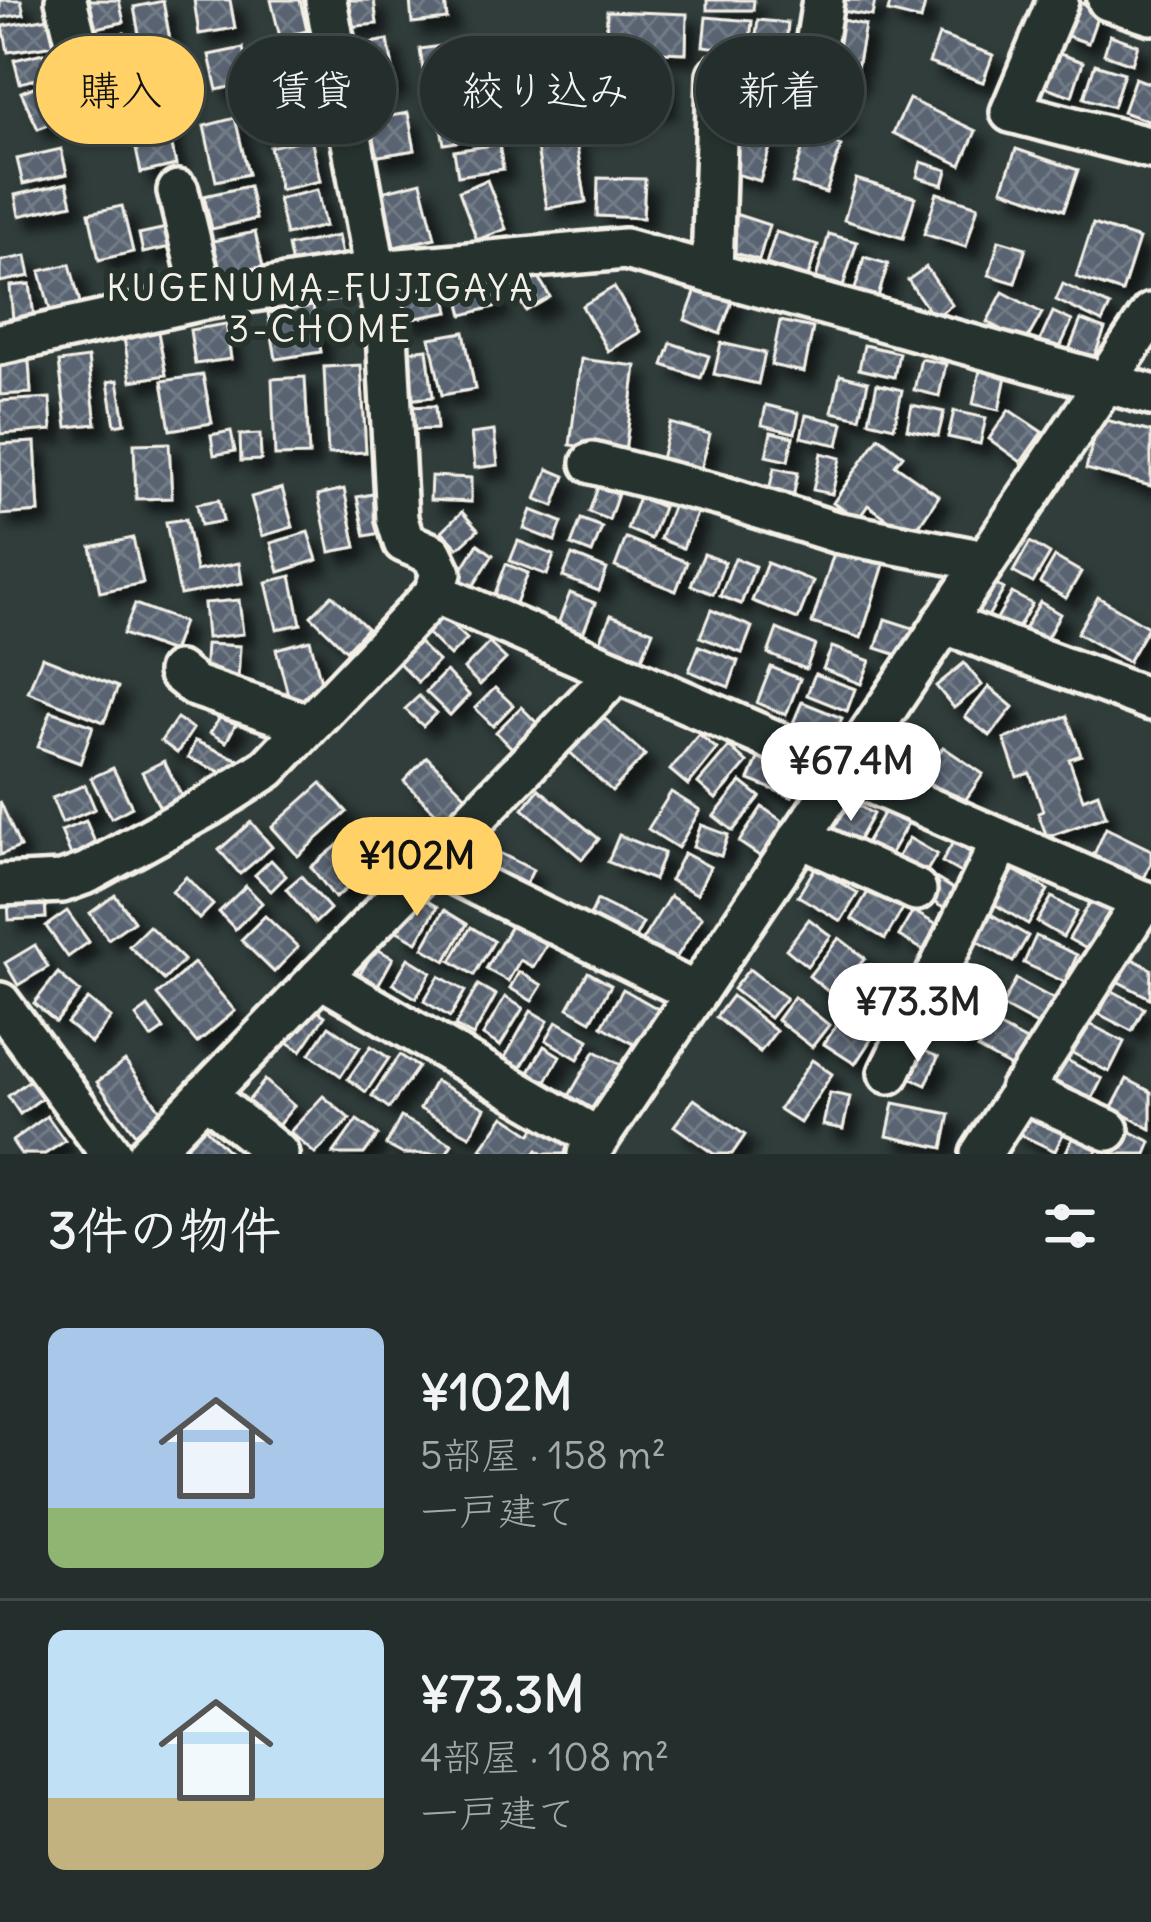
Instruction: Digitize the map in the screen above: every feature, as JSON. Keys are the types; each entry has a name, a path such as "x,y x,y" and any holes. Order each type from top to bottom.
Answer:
{"street":[{"path":"66,0 75,36"},
{"path":"0,885 62,882 87,873 268,768 435,593 441,573 432,554 404,542 398,519 387,333 326,0"},
{"path":"712,273 718,75 812,70 823,0"},
{"path":"1058,0 1011,112 1151,148"},
{"path":"1108,0 1151,14"},
{"path":"178,191 204,299"},
{"path":"0,344 204,299 378,271 626,248 1151,395"},
{"path":"320,977 593,1146 1151,314"},
{"path":"592,463 835,532 984,561"},
{"path":"435,593 1147,903 981,1154"},
{"path":"943,623 1151,700"},
{"path":"178,672 195,686 307,724"},
{"path":"148,1154 617,672"},
{"path":"800,837 916,890"},
{"path":"889,1073 1001,842"},
{"path":"430,861 696,993"},
{"path":"0,1004 111,1154"},
{"path":"1021,1090 1108,1130"},
{"path":"205,1095 278,1154"}],"building":[{"path":"0,0 21,0 24,14 0,18"},
{"path":"85,0 119,0 124,22 91,29"},
{"path":"194,0 230,0 235,28 199,34"},
{"path":"271,0 300,0 307,31 280,36"},
{"path":"343,0 374,0 377,24 346,27"},
{"path":"410,0 445,0 447,19 412,23"},
{"path":"707,0 754,0 753,10 707,10"},
{"path":"831,0 875,0 872,16 830,9"},
{"path":"891,0 926,0 921,20 888,12"},
{"path":"1074,0 1100,9 1088,43 1059,33"},
{"path":"163,1 169,36 139,36 134,7"},
{"path":"607,11 687,14 686,53 672,52 672,36 606,36"},
{"path":"706,17 752,21 750,36 704,36"},
{"path":"49,18 52,36 36,36 36,48 8,52 3,26"},
{"path":"833,18 865,25 863,36 829,36"},
{"path":"758,20 788,23 787,36 756,36"},
{"path":"939,35 993,55 983,82 929,63"},
{"path":"1110,35 1138,45 1132,64 1104,54"},
{"path":"228,51 228,87 217,90 209,55"},
{"path":"1054,52 1083,62 1072,96 1043,86"},
{"path":"36,55 36,79 20,83 14,60"},
{"path":"1095,64 1124,73 1113,107 1084,98"},
{"path":"1135,78 1151,84 1151,122 1123,112"},
{"path":"36,86 36,125 21,92"},
{"path":"909,99 976,131 961,165 893,133"},
{"path":"408,113 415,150 373,157 371,144 396,144 396,115"},
{"path":"228,120 228,144 241,144 248,174 216,181 204,126"},
{"path":"135,144 172,144 176,165 141,173"},
{"path":"312,144 320,181 280,190 270,147"},
{"path":"499,144 503,169 458,176 454,151"},
{"path":"536,144 576,144 586,202 547,208"},
{"path":"730,144 771,144 760,181 722,170"},
{"path":"804,144 841,146 826,193 792,183"},
{"path":"61,149 67,174 23,184 17,159"},
{"path":"1016,149 1078,170 1064,210 1002,189"},
{"path":"921,162 947,170 943,185 917,177"},
{"path":"598,178 645,179 643,218 597,216"},
{"path":"856,179 915,197 903,238 844,220"},
{"path":"487,180 506,229 477,240 459,191"},
{"path":"421,182 435,238 390,248 377,193"},
{"path":"67,183 72,204 19,216 15,195"},
{"path":"249,186 256,219 212,229 204,196"},
{"path":"317,190 325,226 286,235 278,199"},
{"path":"937,193 978,206 966,247 924,234"},
{"path":"122,206 133,252 99,260 89,213"},
{"path":"729,212 769,225 759,260 718,248"},
{"path":"1093,224 1139,239 1122,292 1076,277"},
{"path":"166,228 170,247 143,253 139,234"},
{"path":"255,232 264,272 221,281 213,241"},
{"path":"776,232 818,245 808,277 766,264"},
{"path":"829,234 857,242 843,286 816,278"},
{"path":"338,236 343,260 293,271 288,246"},
{"path":"999,240 1026,248 1015,283 989,275"},
{"path":"26,256 30,276 0,282 0,261"},
{"path":"864,257 888,264 877,300 854,293"},
{"path":"70,264 80,303 50,310 40,271"},
{"path":"926,267 952,305 934,318 908,280"},
{"path":"533,268 550,297 526,311 509,282"},
{"path":"491,275 498,306 463,315 455,283"},
{"path":"699,282 734,296 720,334 685,320"},
{"path":"30,284 34,318 13,320 10,286"},
{"path":"1063,284 1110,306 1102,322 1056,300"},
{"path":"444,287 449,312 405,320 400,294"},
{"path":"614,287 640,332 608,351 582,306"},
{"path":"1003,292 1042,313 1025,343 987,322"},
{"path":"313,306 321,352 276,359 268,313"},
{"path":"1053,312 1072,321 1058,352 1039,343"},
{"path":"1081,320 1105,329 1093,359 1069,350"},
{"path":"780,321 813,328 804,372 771,365"},
{"path":"226,324 231,359 195,364 190,330"},
{"path":"158,332 166,375 131,381 124,338"},
{"path":"464,332 475,389 442,395 430,338"},
{"path":"671,343 709,356 701,378 663,365"},
{"path":"721,343 765,353 758,384 714,374"},
{"path":"864,345 899,353 894,377 859,369"},
{"path":"427,349 433,397 406,400 401,352"},
{"path":"88,358 96,424 67,427 59,362"},
{"path":"581,359 636,366 625,452 570,445"},
{"path":"921,359 946,364 939,396 914,390"},
{"path":"29,361 31,393 0,395 0,363"},
{"path":"361,365 366,452 328,454 324,367"},
{"path":"980,370 1006,376 999,410 973,404"},
{"path":"203,375 212,423 170,430 162,381"},
{"path":"840,375 868,382 860,418 832,412"},
{"path":"305,377 309,455 275,456 272,379"},
{"path":"118,380 125,423 115,425 108,382"},
{"path":"877,384 902,390 894,427 869,421"},
{"path":"50,398 52,430 0,434 0,401"},
{"path":"766,405 799,413 795,433 762,425"},
{"path":"912,405 944,412 938,436 907,429"},
{"path":"435,406 437,429 408,430 406,407"},
{"path":"1009,410 1042,432 1021,462 989,439"},
{"path":"954,411 986,418 980,444 948,437"},
{"path":"806,415 843,423 838,445 801,437"},
{"path":"1099,418 1151,432 1151,486 1086,469"},
{"path":"670,423 710,434 701,469 661,459"},
{"path":"231,431 235,451 214,455 211,435"},
{"path":"494,431 498,465 475,468 471,434"},
{"path":"771,432 793,437 788,461 766,456"},
{"path":"260,434 261,460 241,461 240,435"},
{"path":"879,437 903,455 895,465 939,496 912,536 868,505 858,519 833,503"},
{"path":"35,442 39,512 0,515 0,444"},
{"path":"169,443 172,498 136,499 134,444"},
{"path":"821,453 840,458 832,494 813,490"},
{"path":"774,468 798,473 793,497 769,491"},
{"path":"548,469 565,476 554,506 536,499"},
{"path":"431,476 471,478 471,502 430,500"},
{"path":"598,487 618,494 609,520 589,512"},
{"path":"282,488 293,527 262,536 251,497"},
{"path":"344,489 356,547 330,552 318,495"},
{"path":"383,492 391,531 365,536 357,497"},
{"path":"639,497 663,507 651,539 627,529"},
{"path":"219,500 223,521 201,525 197,504"},
{"path":"674,502 698,511 683,548 660,539"},
{"path":"531,510 562,522 555,541 524,529"},
{"path":"462,512 478,530 458,548 442,531"},
{"path":"186,519 196,571 239,563 242,583 180,595 166,522"},
{"path":"581,519 602,527 592,553 571,545"},
{"path":"308,532 317,560 279,572 271,543"},
{"path":"133,538 143,583 100,592 91,547"},
{"path":"626,538 687,562 676,591 615,567"},
{"path":"518,541 554,555 547,575 510,561"},
{"path":"1030,542 1050,554 1033,583 1013,572"},
{"path":"837,543 886,558 861,638 812,623"},
{"path":"478,544 493,555 472,588 456,578"},
{"path":"704,554 725,562 713,594 691,585"},
{"path":"572,555 607,569 599,591 563,577"},
{"path":"1055,557 1081,572 1066,598 1040,583"},
{"path":"735,558 755,566 741,604 720,596"},
{"path":"767,563 813,581 798,619 752,601"},
{"path":"506,564 528,573 513,610 492,602"},
{"path":"291,576 301,624 277,629 266,582"},
{"path":"985,578 1004,589 987,618 968,608"},
{"path":"570,593 595,603 581,638 556,629"},
{"path":"1012,593 1032,604 1015,633 995,622"},
{"path":"332,595 367,628 346,650 311,616"},
{"path":"1098,597 1148,627 1128,662 1077,633"},
{"path":"239,600 243,634 207,638 204,603"},
{"path":"1040,602 1060,614 1043,645 1022,633"},
{"path":"135,604 183,622 172,652 123,634"},
{"path":"711,610 752,627 742,653 700,637"},
{"path":"437,611 467,639 450,656 421,627"},
{"path":"611,615 653,631 642,658 600,642"},
{"path":"885,619 913,628 904,657 876,648"},
{"path":"777,629 815,645 806,669 768,654"},
{"path":"310,640 324,693 290,702 276,649"},
{"path":"416,640 438,661 418,682 396,660"},
{"path":"489,643 506,659 480,685 464,669"},
{"path":"206,644 240,646 238,679 204,678"},
{"path":"699,646 738,661 729,687 689,671"},
{"path":"832,647 870,661 861,684 823,669"},
{"path":"42,657 118,687 104,722 28,692"},
{"path":"964,663 982,685 954,708 936,686"},
{"path":"771,667 800,679 786,715 757,703"},
{"path":"446,671 469,695 450,715 426,692"},
{"path":"815,674 855,689 847,711 807,695"},
{"path":"989,687 1013,707 990,736 965,717"},
{"path":"495,688 513,705 493,726 475,708"},
{"path":"419,696 436,713 423,726 405,709"},
{"path":"802,702 842,718 832,744 791,728"},
{"path":"521,707 539,725 515,751 496,732"},
{"path":"595,710 645,755 612,791 562,745"},
{"path":"51,711 93,726 80,763 38,747"},
{"path":"223,713 237,722 226,742 210,733"},
{"path":"1067,716 1081,755 1069,759 1083,799 1098,793 1106,816 1047,837 1030,773 1017,777 1004,739"},
{"path":"177,718 193,729 177,753 161,741"},
{"path":"899,723 935,747 912,782 876,758"},
{"path":"699,734 717,749 688,785 670,770"},
{"path":"195,741 237,759 230,776 188,758"},
{"path":"729,747 747,763 716,799 698,783"},
{"path":"943,747 983,774 962,805 922,778"},
{"path":"760,754 802,770 792,797 749,780"},
{"path":"427,757 467,797 444,821 404,781"},
{"path":"164,761 186,805 164,816 142,772"},
{"path":"113,768 132,807 111,818 91,778"},
{"path":"741,782 760,797 733,831 714,816"},
{"path":"321,783 347,812 298,856 272,827"},
{"path":"85,785 95,809 62,823 52,798"},
{"path":"539,789 599,839 582,859 523,809"},
{"path":"671,792 700,810 678,848 648,829"},
{"path":"849,800 873,814 854,848 829,834"},
{"path":"0,801 20,847 0,855"},
{"path":"762,807 785,823 761,857 739,842"},
{"path":"885,810 908,823 885,863 862,850"},
{"path":"86,821 99,852 74,862 61,831"},
{"path":"251,822 272,847 240,874 219,850"},
{"path":"701,825 728,835 721,856 693,847"},
{"path":"1106,828 1151,850 1141,885 1091,861"},
{"path":"619,835 664,853 654,880 608,862"},
{"path":"909,838 937,854 922,879 894,863"},
{"path":"472,839 533,870 522,892 461,861"},
{"path":"953,842 982,860 971,879 942,862"},
{"path":"384,843 405,868 384,887 362,862"},
{"path":"338,845 363,876 335,898 311,867"},
{"path":"684,853 710,867 697,894 670,880"},
{"path":"271,860 286,876 271,891 255,875"},
{"path":"815,868 858,893 841,921 798,896"},
{"path":"1014,870 1048,890 1028,924 994,904"},
{"path":"301,876 330,909 315,923 286,889"},
{"path":"932,876 965,896 954,914 921,895"},
{"path":"186,877 213,905 199,919 172,891"},
{"path":"872,885 905,905 885,939 852,919"},
{"path":"246,886 262,903 235,929 219,912"},
{"path":"115,895 134,921 108,939 90,913"},
{"path":"418,895 437,907 417,942 397,931"},
{"path":"670,896 702,917 671,966 639,945"},
{"path":"1052,897 1077,912 1063,937 1037,922"},
{"path":"45,898 46,918 9,920 8,900"},
{"path":"597,900 643,923 628,951 584,929"},
{"path":"1091,901 1114,915 1092,952 1069,939"},
{"path":"444,910 467,924 446,961 423,948"},
{"path":"67,911 89,942 68,957 46,926"},
{"path":"913,911 946,930 932,955 899,936"},
{"path":"989,913 1028,936 1013,962 974,939"},
{"path":"265,916 298,947 274,972 241,940"},
{"path":"809,919 831,936 807,966 786,949"},
{"path":"520,925 549,941 533,967 520,960 508,981 486,969 511,926 518,929"},
{"path":"149,926 184,960 164,980 129,946"},
{"path":"471,927 494,941 474,975 451,961"},
{"path":"1036,936 1077,955 1065,982 1024,963"},
{"path":"839,938 865,958 835,997 809,976"},
{"path":"35,945 48,967 18,985 5,963"},
{"path":"375,948 393,958 377,987 359,976"},
{"path":"1129,957 1151,969 1150,998 1117,981"},
{"path":"408,958 431,972 416,998 393,984"},
{"path":"194,963 235,1011 197,1043 157,995"},
{"path":"871,965 912,992 890,1024 850,997"},
{"path":"749,969 786,998 770,1018 733,989"},
{"path":"519,972 542,985 532,1001 510,988"},
{"path":"588,972 611,985 591,1021 568,1008"},
{"path":"58,973 80,992 56,1022 34,1003"},
{"path":"439,976 465,991 450,1017 424,1001"},
{"path":"1016,979 1057,1001 1043,1028 1002,1006"},
{"path":"478,985 496,995 473,1036 455,1026"},
{"path":"623,989 660,1010 639,1047 602,1026"},
{"path":"1111,990 1144,1008 1132,1031 1099,1014"},
{"path":"942,994 980,1019 964,1045 926,1019"},
{"path":"732,996 776,1031 760,1052 716,1017"},
{"path":"505,997 523,1008 500,1046 483,1035"},
{"path":"794,997 829,1025 812,1047 777,1020"},
{"path":"88,999 111,1018 91,1043 67,1023"},
{"path":"310,1006 325,1016 301,1051 286,1041"},
{"path":"148,1007 164,1029 151,1038 136,1016"},
{"path":"531,1011 548,1021 520,1069 504,1059"},
{"path":"844,1014 874,1035 855,1064 824,1044"},
{"path":"557,1021 589,1040 578,1059 546,1040"},
{"path":"1084,1021 1124,1042 1109,1072 1069,1051"},
{"path":"992,1023 1032,1044 1018,1071 978,1049"},
{"path":"329,1026 360,1047 341,1076 310,1054"},
{"path":"911,1045 938,1057 926,1085 899,1073"},
{"path":"371,1046 389,1058 366,1092 348,1079"},
{"path":"544,1046 560,1056 545,1083 528,1074"},
{"path":"595,1051 625,1067 599,1113 569,1096"},
{"path":"400,1055 418,1067 389,1108 372,1096"},
{"path":"1065,1059 1102,1079 1088,1107 1051,1087"},
{"path":"812,1060 832,1074 800,1123 779,1109"},
{"path":"125,1061 163,1114 135,1134 97,1082"},
{"path":"1127,1079 1151,1092 1151,1129 1112,1108"},
{"path":"30,1080 42,1098 20,1114 8,1096"},
{"path":"265,1080 294,1106 276,1128 247,1102"},
{"path":"435,1081 485,1108 470,1136 420,1109"},
{"path":"830,1093 850,1097 843,1129 823,1125"},
{"path":"323,1096 350,1119 315,1154 290,1132"},
{"path":"694,1099 745,1135 732,1154 714,1154 674,1126"},
{"path":"894,1103 950,1114 943,1148 887,1136"},
{"path":"1020,1111 1064,1132 1055,1151 1011,1130"},
{"path":"47,1116 65,1141 45,1154 21,1154 12,1141"},
{"path":"504,1116 531,1134 541,1119 573,1141 564,1154 537,1150 534,1154 488,1154 481,1149"},
{"path":"401,1117 452,1144 446,1154 403,1154 386,1145"},
{"path":"357,1120 378,1135 364,1154 333,1154"},
{"path":"202,1125 227,1154 187,1154 180,1148"},
{"path":"1078,1128 1102,1141 1095,1154 1065,1154"},
{"path":"1124,1128 1151,1142 1146,1154 1111,1154"}],"district":[{"name":"KUGENUMA-FUJIGAYA 3-CHOME","path":"321,308"}]}
